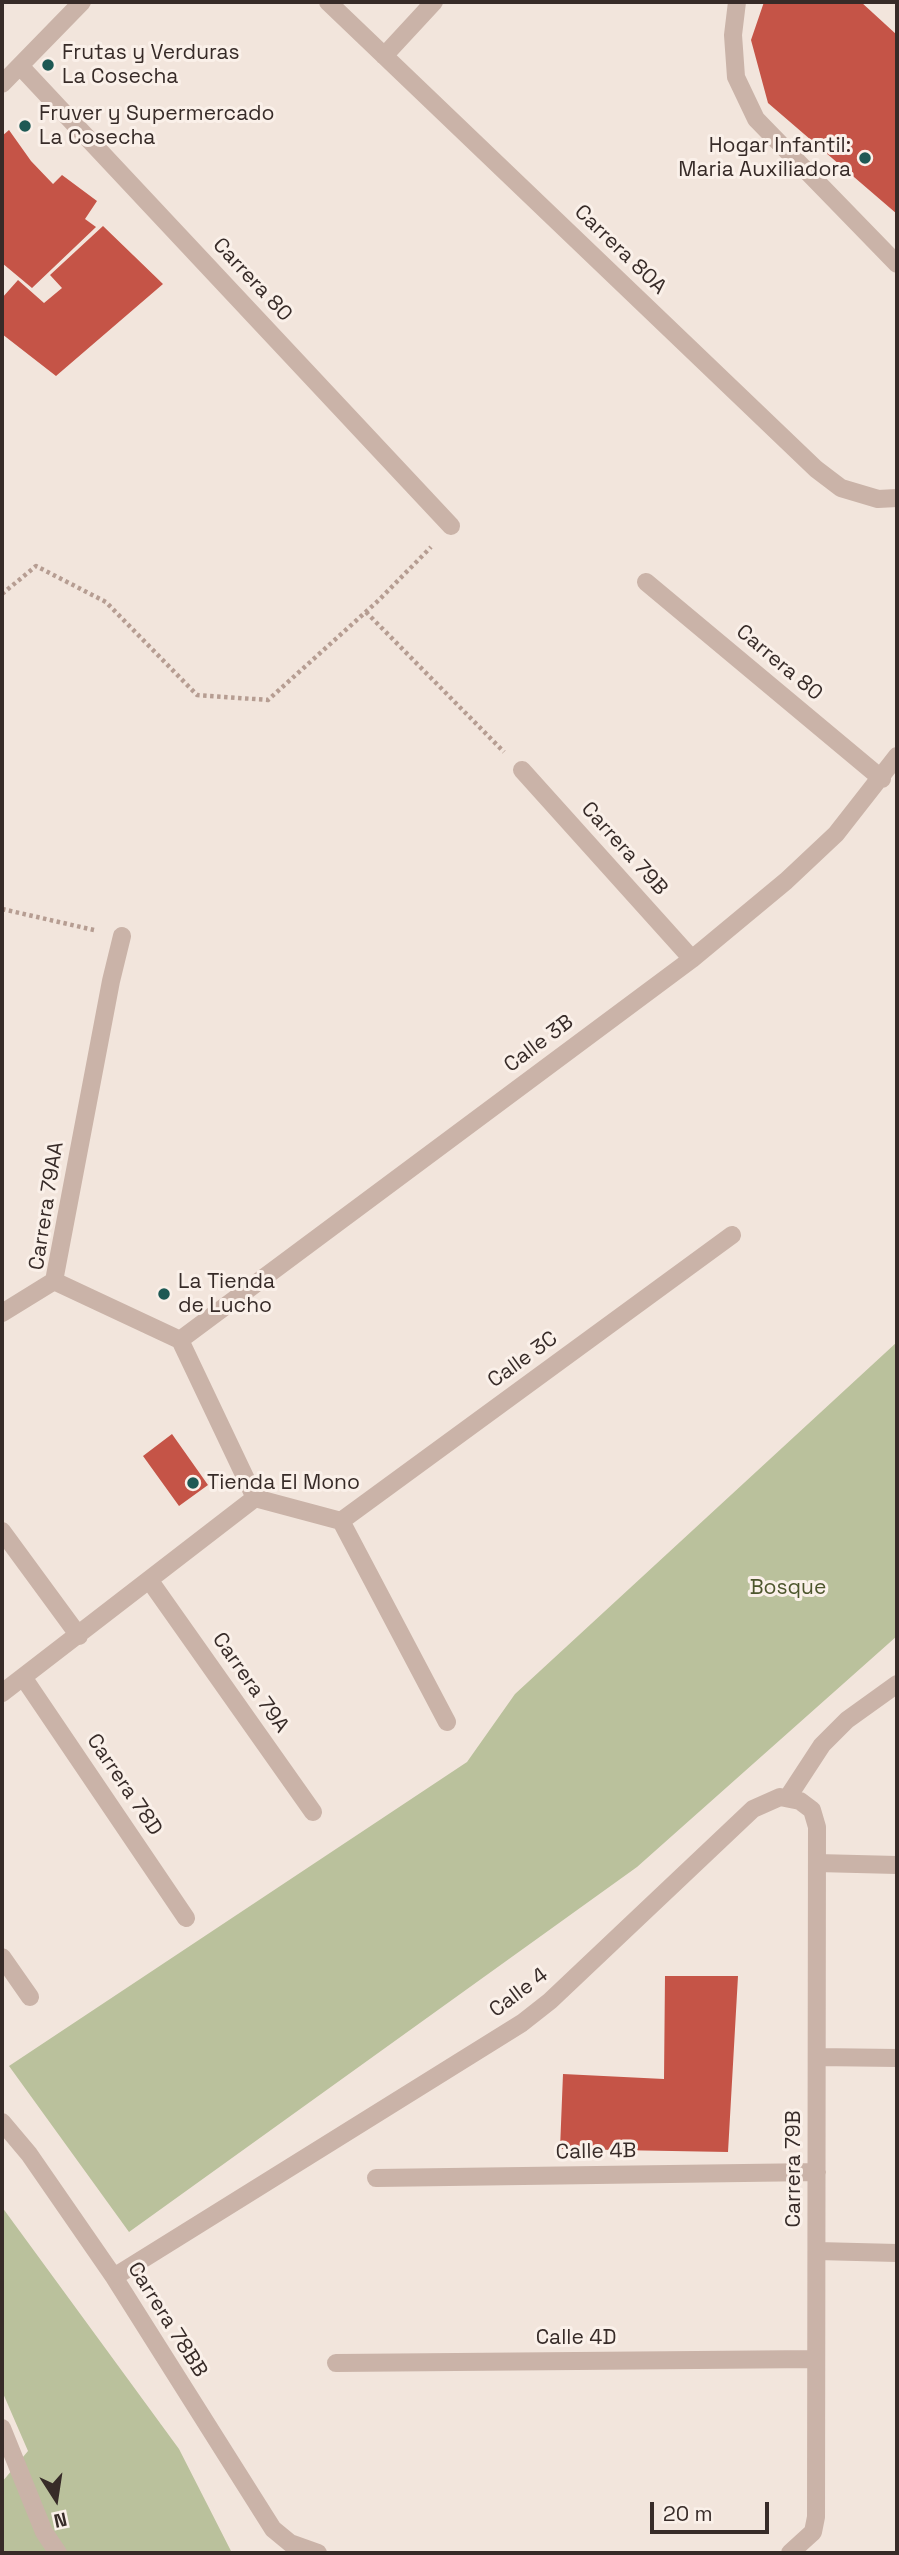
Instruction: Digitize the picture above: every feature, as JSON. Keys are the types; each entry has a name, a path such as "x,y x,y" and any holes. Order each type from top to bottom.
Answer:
{"street":[{"path":"3,81 82,2"},
{"name":"Carrera 80A","path":"328,2 816,469 841,488 878,499 897,498"},
{"path":"384,56 434,2"},
{"path":"737,2 733,35 736,77 756,119 897,264"},
{"name":"Carrera 80","path":"20,66 451,526"},
{"name":"Carrera 80","path":"646,582 882,779"},
{"name":"Calle 3B","path":"180,1340 692,959 786,881 836,834 882,779 897,756"},
{"name":"Carrera 79B","path":"522,770 692,959"},
{"name":"Carrera 79AA","path":"122,936 54,1281 180,1340"},
{"name":"Calle 3C","path":"341,1521 732,1235"},
{"path":"2,1313 54,1281"},
{"path":"180,1340 255,1497 341,1521 447,1722"},
{"path":"2,1693 255,1497"},
{"path":"2,1531 79,1636"},
{"name":"Carrera 79A","path":"150,1581 313,1812"},
{"name":"Carrera 78D","path":"23,1677 186,1919"},
{"path":"788,1797 822,1745 848,1720 897,1684"},
{"name":"Carrera 79B","path":"788,1797 812,1810 817,1827 816,2517 813,2532 793,2551"},
{"name":"Calle 4","path":"114,2277 537,2012 753,1809 771,1799 788,1797"},
{"path":"817,1863 897,1865"},
{"path":"2,1957 30,1997"},
{"path":"817,2057 897,2058"},
{"name":"Carrera 78BB","path":"2,2122 29,2154 114,2277 266,2518 280,2537 318,2553"},
{"name":"Calle 4B","path":"376,2178 817,2172"},
{"path":"817,2251 897,2253"},
{"name":"Calle 4D","path":"336,2363 816,2359"},
{"path":"2,2428 6,2450 44,2532 58,2553"}],"path":[{"path":"2,594 36,566 106,603 197,695 268,700 366,612 451,526"},
{"path":"366,612 522,770"},
{"path":"2,909 122,936"}],"green space":[{"name":"Bosque","path":"897,1342 897,1636 637,1867 129,2232 9,2066 467,1762 515,1694"},
{"path":"2,2207 179,2449 232,2553 2,2553 2,2482 28,2451 2,2391"}],"building":[{"name":"Hogar Infantil: Maria Auxiliadora","path":"764,2 861,2 897,35 897,214 768,103 751,40"},
{"path":"9,130 31,161 53,184 62,175 97,201 85,219 96,227 32,288 2,263 2,136"},
{"path":"103,226 163,284 56,376 2,334 2,298 18,280 44,303 62,288 50,275"},
{"path":"172,1434 208,1485 179,1506 143,1456"},
{"path":"665,1976 738,1976 728,2152 560,2149 563,2074 664,2079"}],"place":[{"name":"Frutas y Verduras La Cosecha","path":"48,65"},
{"name":"Fruver y Supermercado La Cosecha","path":"25,126"},
{"name":"Hogar Infantil: Maria Auxiliadora","path":"865,158"},
{"name":"La Tienda de Lucho","path":"164,1294"},
{"name":"Tienda El Mono","path":"193,1483"}]}
